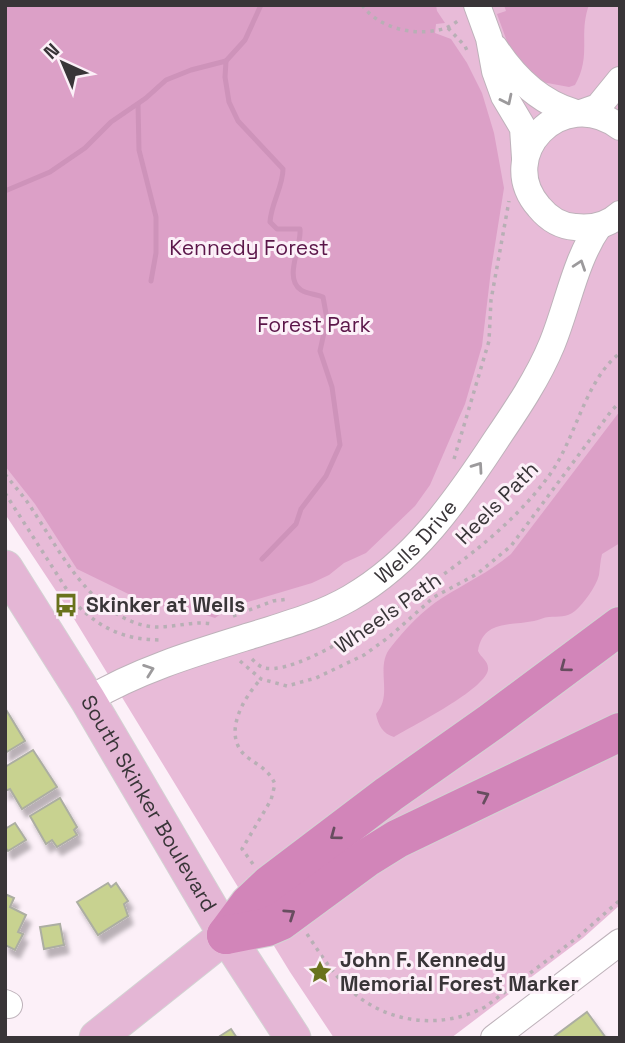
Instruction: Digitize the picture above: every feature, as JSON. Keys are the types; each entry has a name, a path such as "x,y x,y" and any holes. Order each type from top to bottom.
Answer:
{"highway":[{"path":"226,935 249,904 269,885 620,626"},
{"path":"226,935 267,927 281,921 397,839 620,733"}],"main road":[{"name":"South Skinker Boulevard","path":"5,568 88,700 226,935 293,1038"},
{"path":"97,1038 226,935"}],"street":[{"path":"474,10 506,66 544,100 577,113 596,114 620,127"},
{"path":"489,38 495,71 504,96 523,128 525,175 528,190 535,203 544,214 570,227 585,228 609,220"},
{"path":"526,161 536,135 558,118 598,107 620,80"},
{"name":"Wells Drive","path":"88,700 143,672 314,616 350,598 413,551 441,519 476,471 537,376 552,344 587,245 609,220"},
{"path":"494,1038 620,942"}],"path":[{"path":"362,5 377,20 398,29 421,31 447,28 474,10"},
{"path":"447,28 471,58"},
{"path":"450,467 489,341 491,300 509,198"},
{"name":"Heels Path","path":"245,653 258,665 268,669 289,665 327,649 389,612 478,549 548,477 571,439 595,384 612,359 620,353"},
{"name":"Wheels Path","path":"261,679 279,685 301,684 347,664 389,637 434,597 495,562 512,546 620,402"},
{"path":"5,474 77,576 114,612 148,626 203,622 221,629"},
{"path":"5,493 76,604 90,618 109,631 131,638 164,639"},
{"path":"273,601 299,596"},
{"path":"238,659 261,679 237,719 234,734 240,750 272,777 274,792 242,849 255,867"},
{"path":"302,927 346,986 373,1007 406,1019 447,1020 485,1007 578,937 620,900"}],"green space":[{"name":"Forest Park","path":"5,5 620,5 620,905 583,938 451,1038 334,1038 290,972 68,609 5,514"},
{"name":"Kennedy Forest","path":"5,5 436,5 445,23 436,24 435,33 451,39 482,93 494,133 504,188 482,346 465,404 430,485 415,506 366,553 312,583 231,607 215,618 194,611 149,604 77,569 35,504 5,466"},
{"path":"504,5 589,5 583,64 575,85 569,87 531,80 509,47 497,14 506,11"},
{"path":"620,411 620,543 602,554 599,575 589,594 569,615 492,629 485,634 478,651 488,667 484,678 462,697 431,716 394,737 387,734 376,714 384,698 384,663 391,647 428,608 511,554"}],"building":[{"path":"5,708 25,741 5,753"},
{"path":"33,750 57,787 22,809 10,789 5,791 5,767"},
{"path":"60,798 77,827 74,830 77,835 57,847 52,840 46,844 30,816"},
{"path":"15,823 26,840 8,851 5,847 5,829"},
{"path":"108,883 111,887 116,883 128,901 124,904 128,916 98,935 77,902"},
{"path":"5,894 14,898 10,907 26,915 18,932 23,934 15,950 5,945"},
{"path":"60,924 64,945 44,949 40,927"},
{"path":"587,1012 606,1038 552,1038"},
{"path":"231,1029 237,1038 221,1038 220,1036"}],"waterway":[{"path":"261,5 245,40 226,61 225,77 229,102 238,121 283,169 270,222 277,229 300,229 293,270 296,285 301,290 323,297 327,319 320,351 332,387 340,445 326,476 301,509 296,524 262,559"},
{"path":"5,191 50,172 85,148 111,122 146,98 166,80 226,61"},
{"path":"138,104 139,150 156,217 156,253 151,281"}],"place":[{"name":"Skinker at Wells","path":"66,605"},
{"name":"John F. Kennedy Memorial Forest Marker","path":"320,972"}]}
